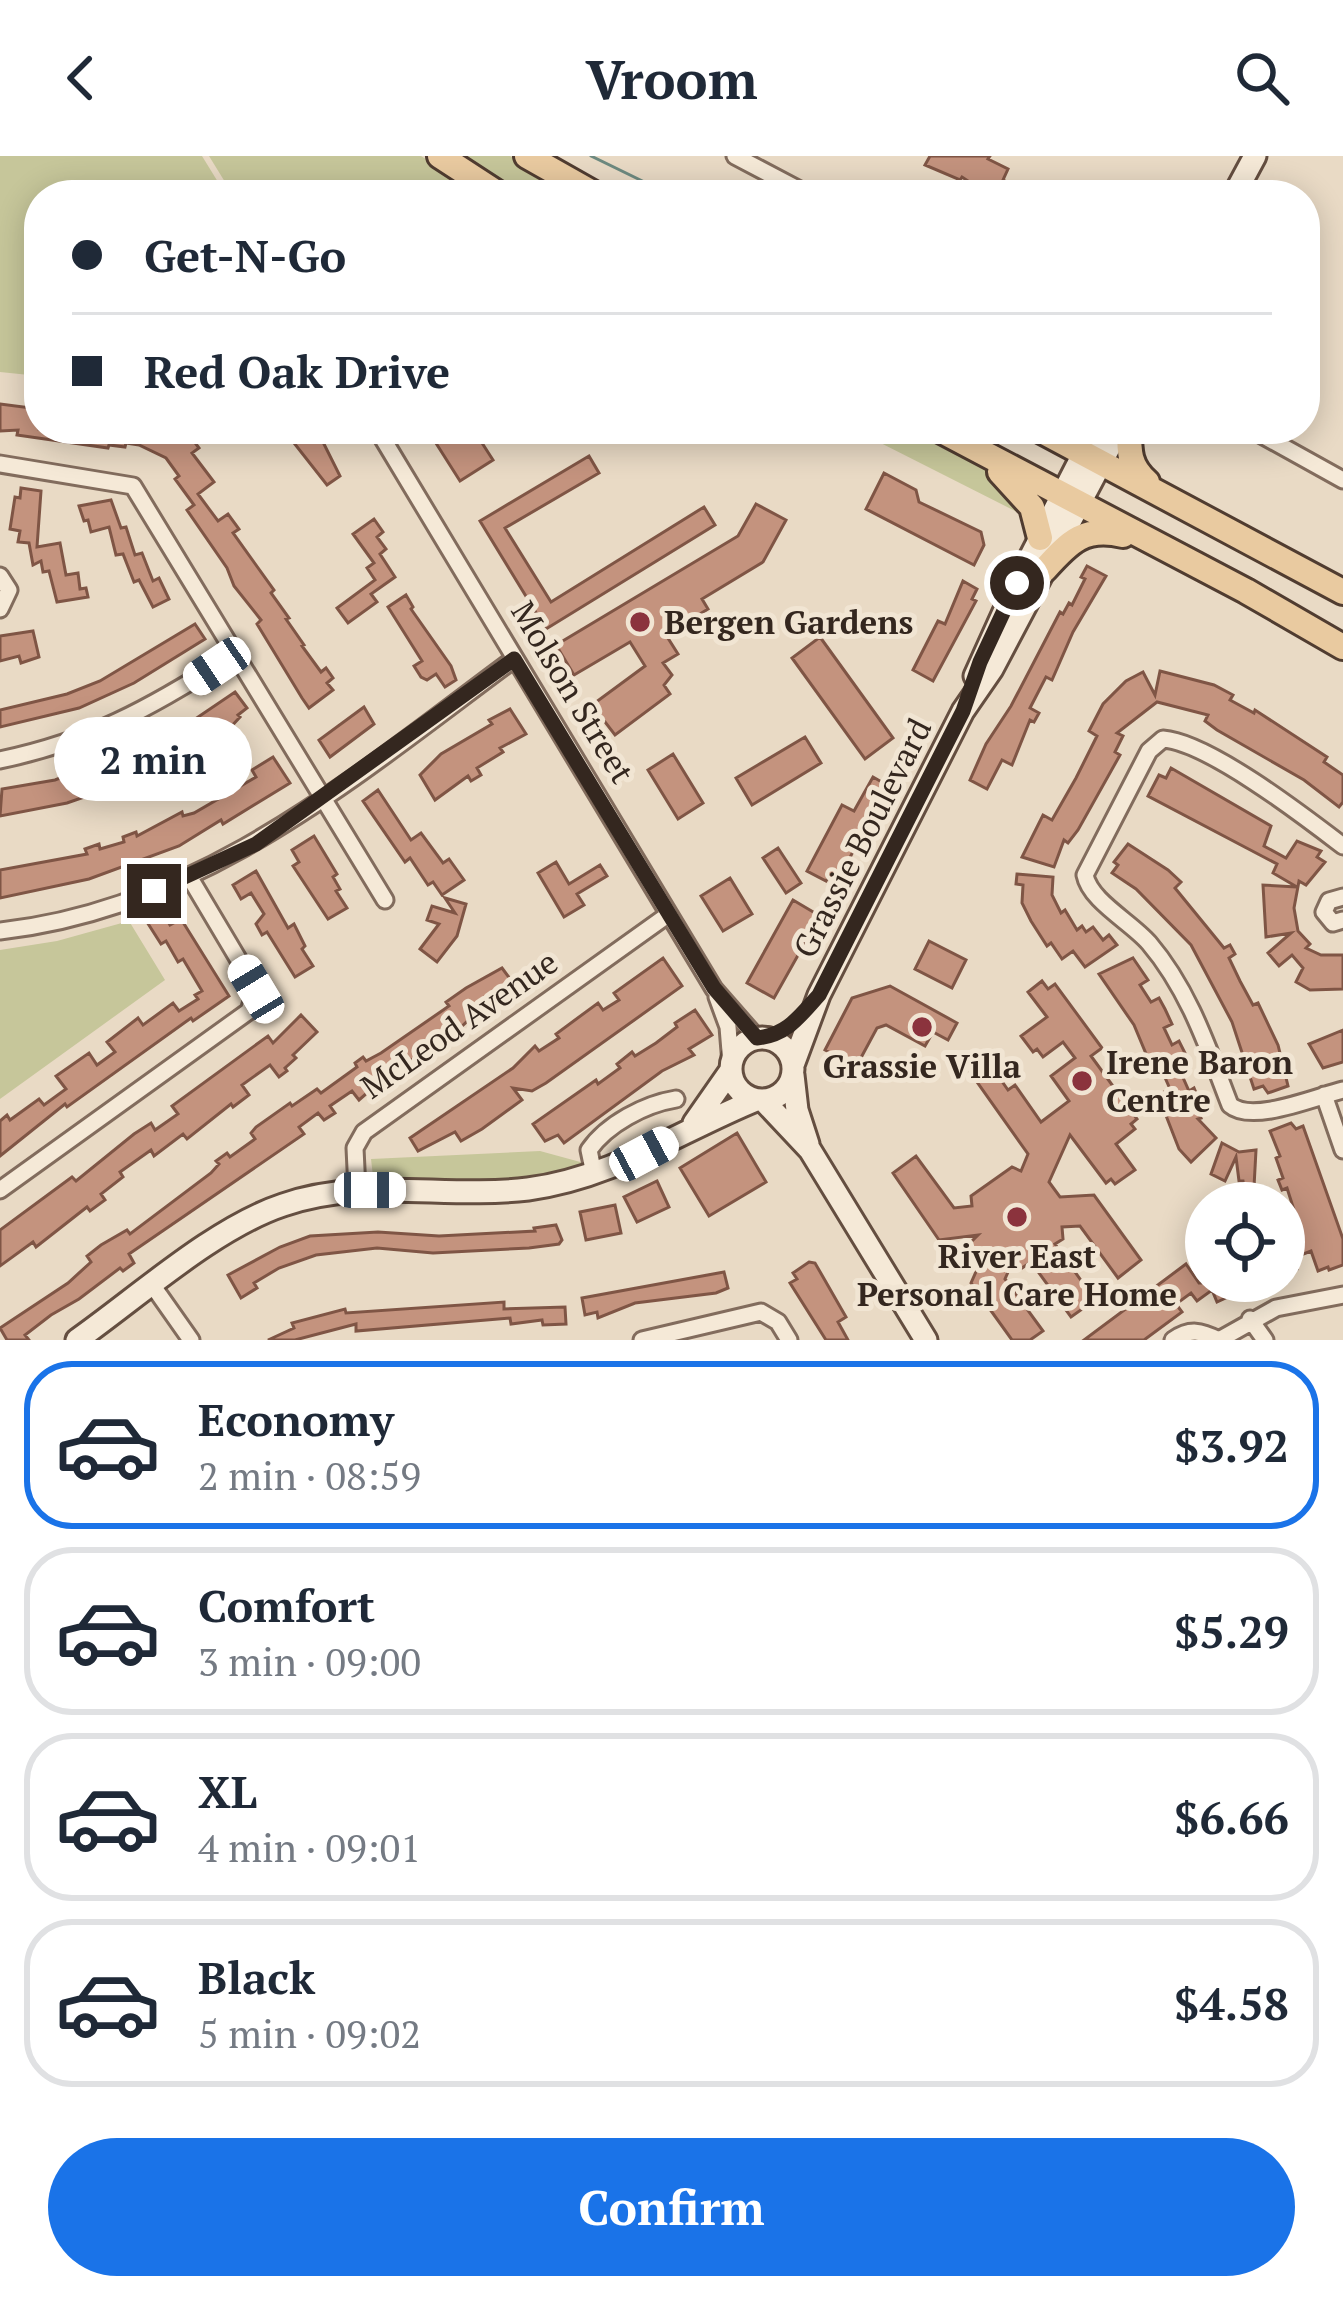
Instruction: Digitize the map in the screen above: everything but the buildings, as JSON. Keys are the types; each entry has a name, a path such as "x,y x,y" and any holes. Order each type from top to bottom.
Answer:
{"main road":[{"path":"440,156 477,180"},
{"path":"527,156 569,180"},
{"path":"967,444 1343,647"},
{"path":"1066,444 1343,592"},
{"path":"1129,444 1134,470 1178,503"},
{"path":"971,446 1027,499 1040,538"},
{"path":"1045,568 1071,541 1098,530 1151,542"}],"street":[{"path":"735,156 781,180"},
{"name":"Molson Street","path":"386,444 714,988 760,1038"},
{"name":"Grassie Boulevard","path":"1092,458 1094,444"},
{"name":"Grassie Boulevard","path":"793,1068 819,995 963,711 992,669 1045,568 1092,458 1105,444"},
{"path":"1278,444 1343,480"},
{"path":"0,464 133,485 385,901"},
{"name":"Grassie Boulevard","path":"963,711 980,662 1040,538 1071,500"},
{"path":"0,576 9,590 0,608"},
{"path":"0,760 78,740 114,725 237,654"},
{"path":"0,931 119,905 190,878 256,844 514,659"},
{"path":"1343,846 1236,773 1180,742 1163,739 1149,751 1088,867 1088,887 1125,918 1169,969 1202,1032 1230,1105 1246,1114 1343,1090"},
{"path":"0,1190 248,1011 256,989 190,878"},
{"path":"1343,896 1329,901 1324,912 1334,923 1343,920"},
{"name":"McLeod Avenue","path":"357,1190 355,1148 364,1132 669,914"},
{"name":"Molson Street","path":"714,988 728,1027 731,1067"},
{"name":"Grassie Boulevard","path":"760,1038 789,1029 819,995"},
{"path":"690,1128 739,1048 760,1038 782,1046 793,1068 797,1110 810,1150 926,1340"},
{"path":"731,1067 738,1089 760,1100 810,1150"},
{"path":"77,1340 228,1231 263,1212 311,1196 357,1190 492,1192 594,1174 784,1090 793,1068"},
{"path":"1324,1095 1343,1150"},
{"path":"594,1174 590,1150 596,1141 642,1108 676,1099"},
{"path":"153,1286 191,1340"},
{"path":"1173,1340 1185,1331 1219,1340 1250,1319 1343,1294"},
{"path":"642,1340 760,1312 778,1322 789,1340"},
{"path":"1250,1319 1265,1340"}],"green space":[{"path":"0,156 202,156 217,180 24,180 24,374 0,372"},
{"path":"209,156 421,156 458,180 224,180"},
{"path":"455,156 510,156 552,180 493,180"},
{"path":"883,444 935,444 992,473 1025,516"},
{"path":"129,921 165,980 0,1099 0,950 57,941"},
{"path":"540,1151 584,1163 544,1178 455,1182 379,1180 373,1176 371,1159"}],"waterway":[{"path":"591,156 640,180"}],"place":[{"name":"Bergen Gardens","path":"640,622"},
{"name":"Grassie Villa","path":"922,1027"},
{"name":"Irene Baron Centre","path":"1082,1081"},
{"name":"River East Personal Care Home","path":"1017,1217"}],"route":[{"path":"154,891 256,844 514,659 714,988 757,1038 777,1034 789,1029 819,995 963,711 1017,583"}]}
